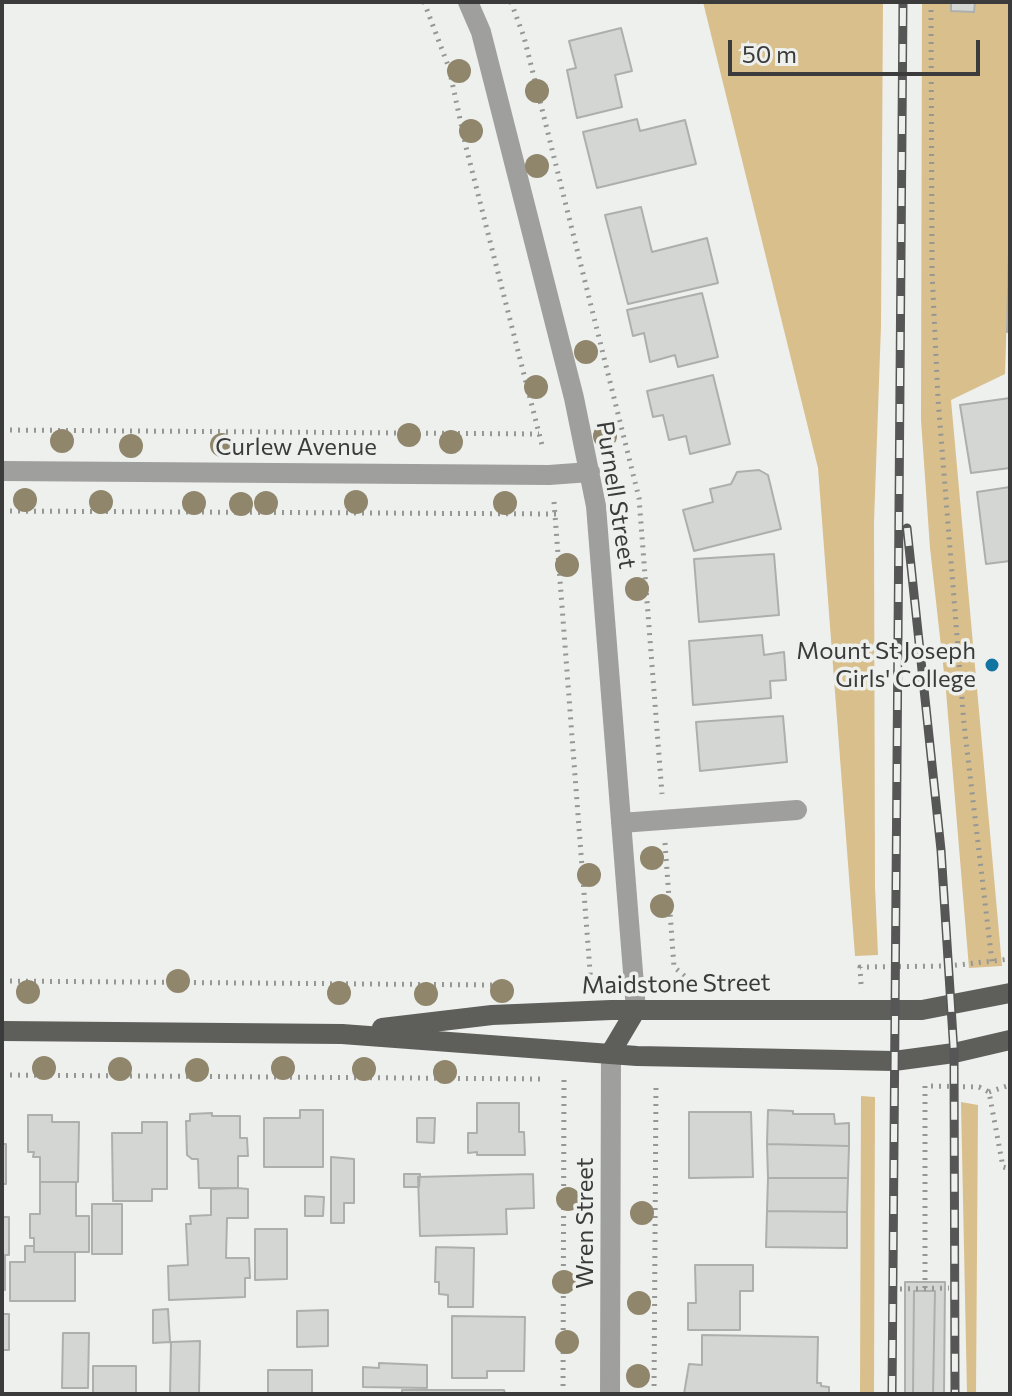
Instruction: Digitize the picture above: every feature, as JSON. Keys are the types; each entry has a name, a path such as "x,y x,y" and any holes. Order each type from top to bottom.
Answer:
{"main road":[{"name":"Maidstone Street","path":"342,1034 492,1015 636,1010 922,1010 1003,996"},
{"path":"611,1052 636,1010"},
{"name":"Maidstone Street","path":"2,1031 342,1034 637,1056 894,1061 954,1053 1010,1040"}],"street":[{"name":"Purnell Street","path":"468,2 481,32 590,472 601,548 636,1010"},
{"name":"Curlew Avenue","path":"2,471 549,475 590,472"},
{"path":"621,823 797,810"},
{"name":"Wren Street","path":"610,1394 611,1052"}],"path":[{"path":"424,2 449,68 557,514 593,984 577,984"},
{"path":"931,2 932,271 941,454 964,724 992,962 1003,996"},
{"path":"2,430 539,434"},
{"path":"2,511 557,514"},
{"path":"664,820 674,967 695,985"},
{"path":"846,986 861,986 860,967 949,966 1010,959"},
{"path":"2,981 500,985"},
{"path":"2,1075 611,1079"},
{"path":"563,1394 564,1079"},
{"path":"654,1394 656,1080 661,1079"},
{"path":"909,1083 979,1087 989,1092 1010,1085"},
{"path":"925,1085 925,1288"},
{"path":"989,1092 1003,1167 1010,1169"},
{"path":"900,1289 949,1288"}],"shaded area":[{"path":"703,2 883,2 881,326 874,522 878,955 855,956 818,468"},
{"path":"922,2 1010,2 1010,212 1005,374 951,400 1002,966 969,968 946,691 930,548 921,420"},
{"path":"861,1096 875,1097 874,1394 860,1394"},
{"path":"961,1102 978,1105 976,1394 967,1394"}],"building":[{"path":"951,2 975,2 974,12 951,11"},
{"path":"621,28 632,71 615,75 622,107 577,118 567,70 576,68 569,41"},
{"path":"637,119 640,131 685,120 696,164 597,188 583,132"},
{"path":"641,207 652,252 707,238 718,283 628,304 605,215"},
{"path":"1009,251 1010,332 1007,332"},
{"path":"702,293 718,357 678,367 675,355 650,362 644,333 633,336 627,310"},
{"path":"713,375 730,444 690,454 686,436 669,440 663,415 653,417 647,391"},
{"path":"1010,398 1010,468 971,473 960,405"},
{"path":"759,470 768,475 781,529 694,551 683,510 713,502 710,489 731,484 737,472"},
{"path":"1010,487 1010,561 986,564 977,492"},
{"path":"774,554 779,615 699,622 694,559"},
{"path":"762,635 764,655 784,652 786,680 770,681 771,698 693,705 689,641"},
{"path":"783,716 787,762 700,771 696,722"},
{"path":"477,1103 519,1103 519,1132 524,1132 525,1155 468,1153 468,1133 477,1133"},
{"path":"300,1110 323,1110 323,1167 264,1167 264,1118 300,1118"},
{"path":"768,1110 793,1111 793,1114 834,1114 835,1124 849,1123 849,1146 767,1144"},
{"path":"689,1112 751,1112 753,1177 689,1178"},
{"path":"212,1113 212,1116 240,1116 240,1138 247,1138 248,1156 238,1156 238,1188 199,1188 198,1159 187,1155 186,1121 190,1121 190,1114"},
{"path":"28,1115 52,1115 52,1122 79,1122 78,1182 40,1182 40,1157 33,1157 34,1152 28,1152"},
{"path":"417,1118 435,1118 434,1143 417,1142"},
{"path":"142,1122 167,1122 167,1189 152,1189 152,1201 113,1201 112,1133 142,1133"},
{"path":"2,1144 6,1144 6,1184 2,1184"},
{"path":"767,1144 849,1146 848,1178 768,1178"},
{"path":"331,1157 354,1159 354,1203 344,1203 344,1223 331,1223"},
{"path":"404,1174 420,1174 419,1187 404,1187"},
{"path":"533,1174 534,1208 506,1209 507,1234 420,1236 418,1177"},
{"path":"768,1178 848,1178 847,1212 767,1211"},
{"path":"40,1182 76,1182 76,1216 89,1216 89,1252 34,1252 34,1238 30,1238 30,1214 40,1214"},
{"path":"211,1189 248,1189 248,1218 227,1218 226,1258 249,1258 250,1278 245,1278 245,1297 169,1300 168,1266 188,1265 186,1224 191,1224 190,1216 211,1215"},
{"path":"305,1196 324,1197 323,1216 305,1216"},
{"path":"92,1204 122,1204 122,1254 92,1254"},
{"path":"767,1211 847,1212 847,1248 766,1247"},
{"path":"2,1217 9,1217 5,1290 2,1290"},
{"path":"255,1229 287,1229 287,1279 255,1280"},
{"path":"25,1246 34,1246 34,1252 75,1252 75,1301 10,1301 10,1262 25,1262"},
{"path":"436,1247 474,1248 473,1307 448,1307 448,1295 439,1294 439,1282 435,1282"},
{"path":"695,1265 753,1265 753,1291 740,1291 740,1330 688,1330 688,1303 696,1303"},
{"path":"905,1282 945,1282 944,1394 933,1394 935,1291 914,1291 913,1394 905,1394"},
{"path":"914,1291 935,1291 933,1394 913,1394"},
{"path":"168,1309 170,1342 153,1343 153,1310"},
{"path":"328,1310 328,1346 297,1347 297,1311"},
{"path":"2,1314 9,1314 9,1350 2,1350"},
{"path":"452,1316 525,1317 524,1371 487,1371 487,1378 452,1378"},
{"path":"63,1333 89,1333 88,1388 62,1388"},
{"path":"702,1335 818,1337 817,1383 829,1387 829,1394 684,1394 689,1364 702,1365"},
{"path":"200,1341 199,1394 170,1394 171,1342"},
{"path":"379,1363 427,1365 427,1388 363,1387 363,1367 379,1368"},
{"path":"93,1366 136,1366 136,1394 93,1394"},
{"path":"268,1370 312,1370 312,1394 268,1394"},
{"path":"402,1390 504,1390 505,1393 523,1394 402,1394"}],"railway":[{"path":"892,1394 903,2"},
{"path":"907,528 941,850 954,1053 955,1394"}],"place":[{"name":"Mount St Joseph Girls' College","path":"992,665"}]}
